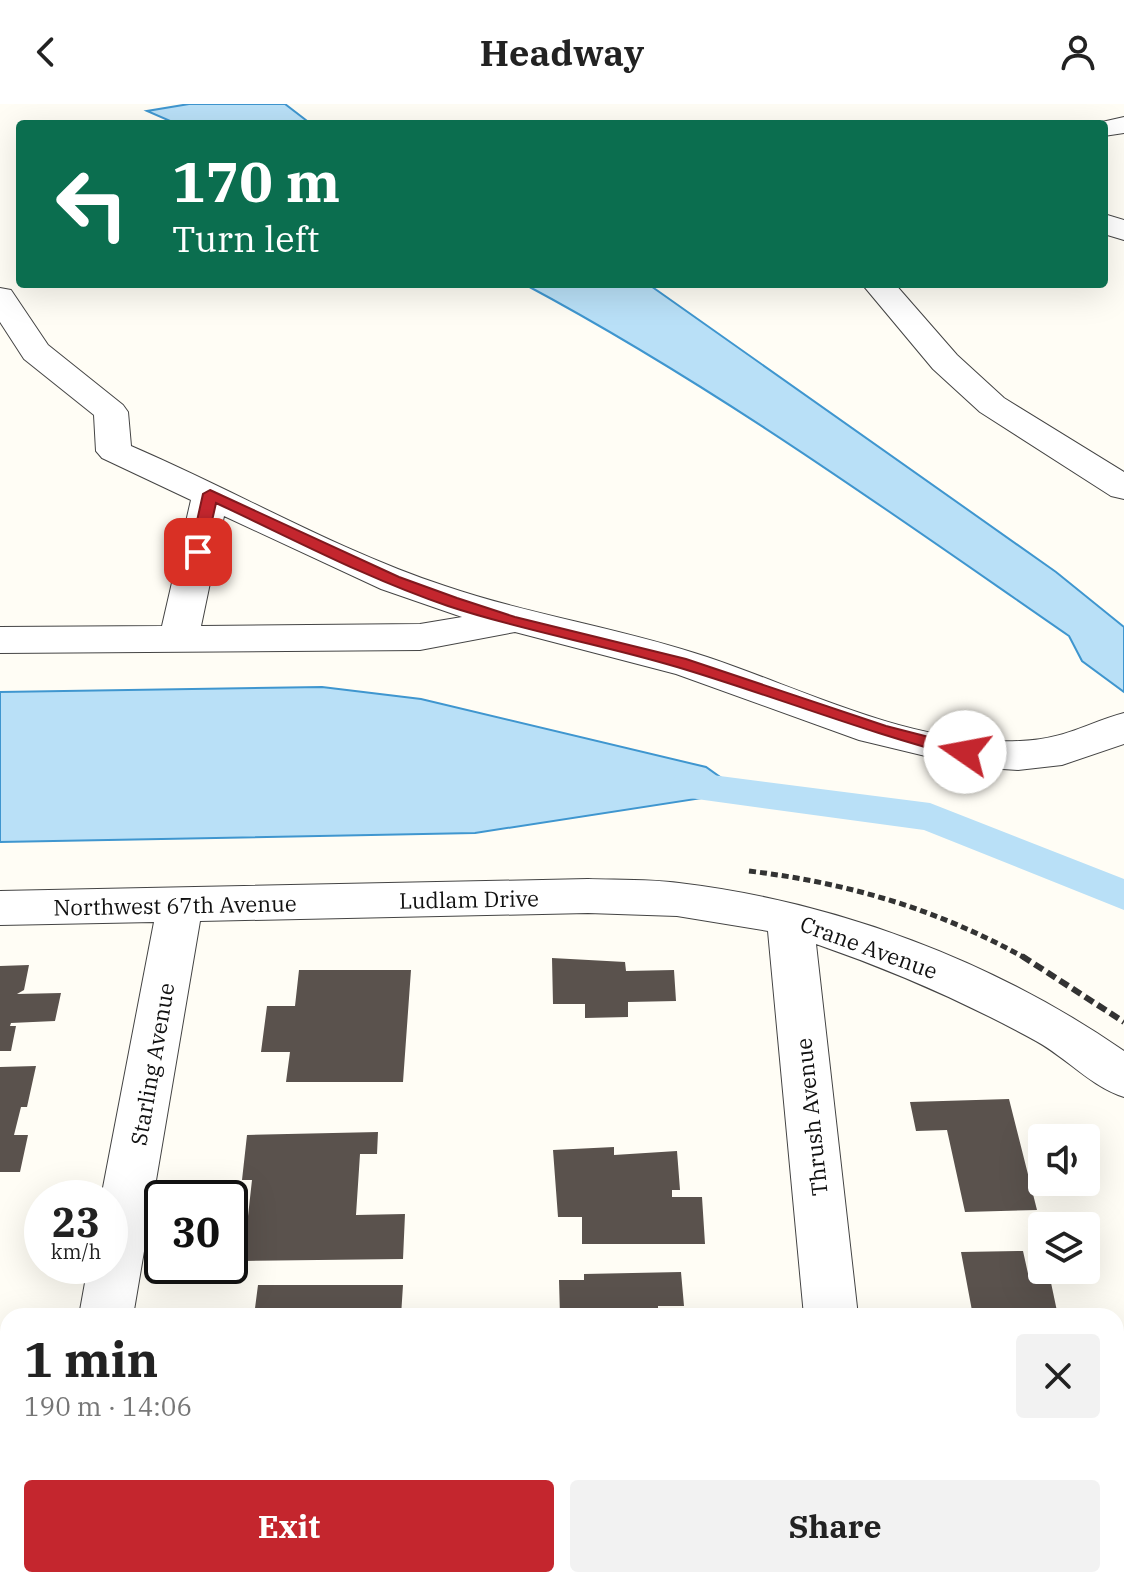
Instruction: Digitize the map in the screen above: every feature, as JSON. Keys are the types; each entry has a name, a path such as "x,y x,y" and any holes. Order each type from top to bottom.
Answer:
{"street":[{"path":"881,288 945,362 992,405 1124,488"},
{"path":"0,297 36,352 111,412 114,451 393,580 511,621 680,663 860,724 965,752 1021,755 1063,751 1124,727"},
{"path":"179,638 210,494"},
{"path":"0,640 420,637 511,621"},
{"name":"Ludlam Drive","path":"350,902 588,896"},
{"name":"Crane Avenue","path":"588,896 677,899 790,918 921,962 1056,1029 1124,1077"},
{"name":"Northwest 67th Avenue","path":"0,908 350,902"},
{"name":"Starling Avenue","path":"107,1308 180,906"},
{"name":"Thrush Avenue","path":"790,918 830,1308"}],"water":[{"path":"189,104 285,104 306,120 168,120 147,111"},
{"path":"531,288 654,288 1056,572 1124,627 1124,692 1082,661 1069,636 869,497 595,323"},
{"path":"322,687 421,699 706,767 741,792 475,833 0,842 0,692"}],"building":[{"path":"552,958 625,962 626,971 674,970 676,1001 628,1002 628,1017 585,1018 585,1004 553,1004"},
{"path":"29,965 24,990 17,994 61,993 55,1021 11,1023 10,1026 16,1026 11,1051 0,1051 0,966"},
{"path":"299,970 411,970 403,1082 286,1082 290,1052 261,1052 267,1006 295,1006"},
{"path":"36,1066 27,1107 21,1107 14,1135 28,1135 20,1172 0,1172 0,1067"},
{"path":"1009,1099 1028,1174 1028,1196 1033,1196 1037,1210 965,1212 947,1130 916,1131 910,1102"},
{"path":"378,1132 377,1154 360,1154 356,1215 405,1214 403,1259 248,1261 252,1180 242,1180 247,1135"},
{"path":"614,1147 614,1155 677,1151 680,1190 672,1190 672,1197 702,1197 705,1244 582,1244 582,1217 558,1217 553,1150"},
{"path":"1023,1251 1028,1284 1051,1284 1056,1308 972,1308 961,1252"},
{"path":"681,1272 684,1306 560,1308 559,1280 584,1280 584,1274"},
{"path":"258,1285 403,1285 402,1308 255,1308"}],"waterway":[{"path":"689,786 930,817 1124,895"}],"route":[{"path":"198,552 210,494 393,580 451,602 511,621 680,663 882,731 965,752"}]}
